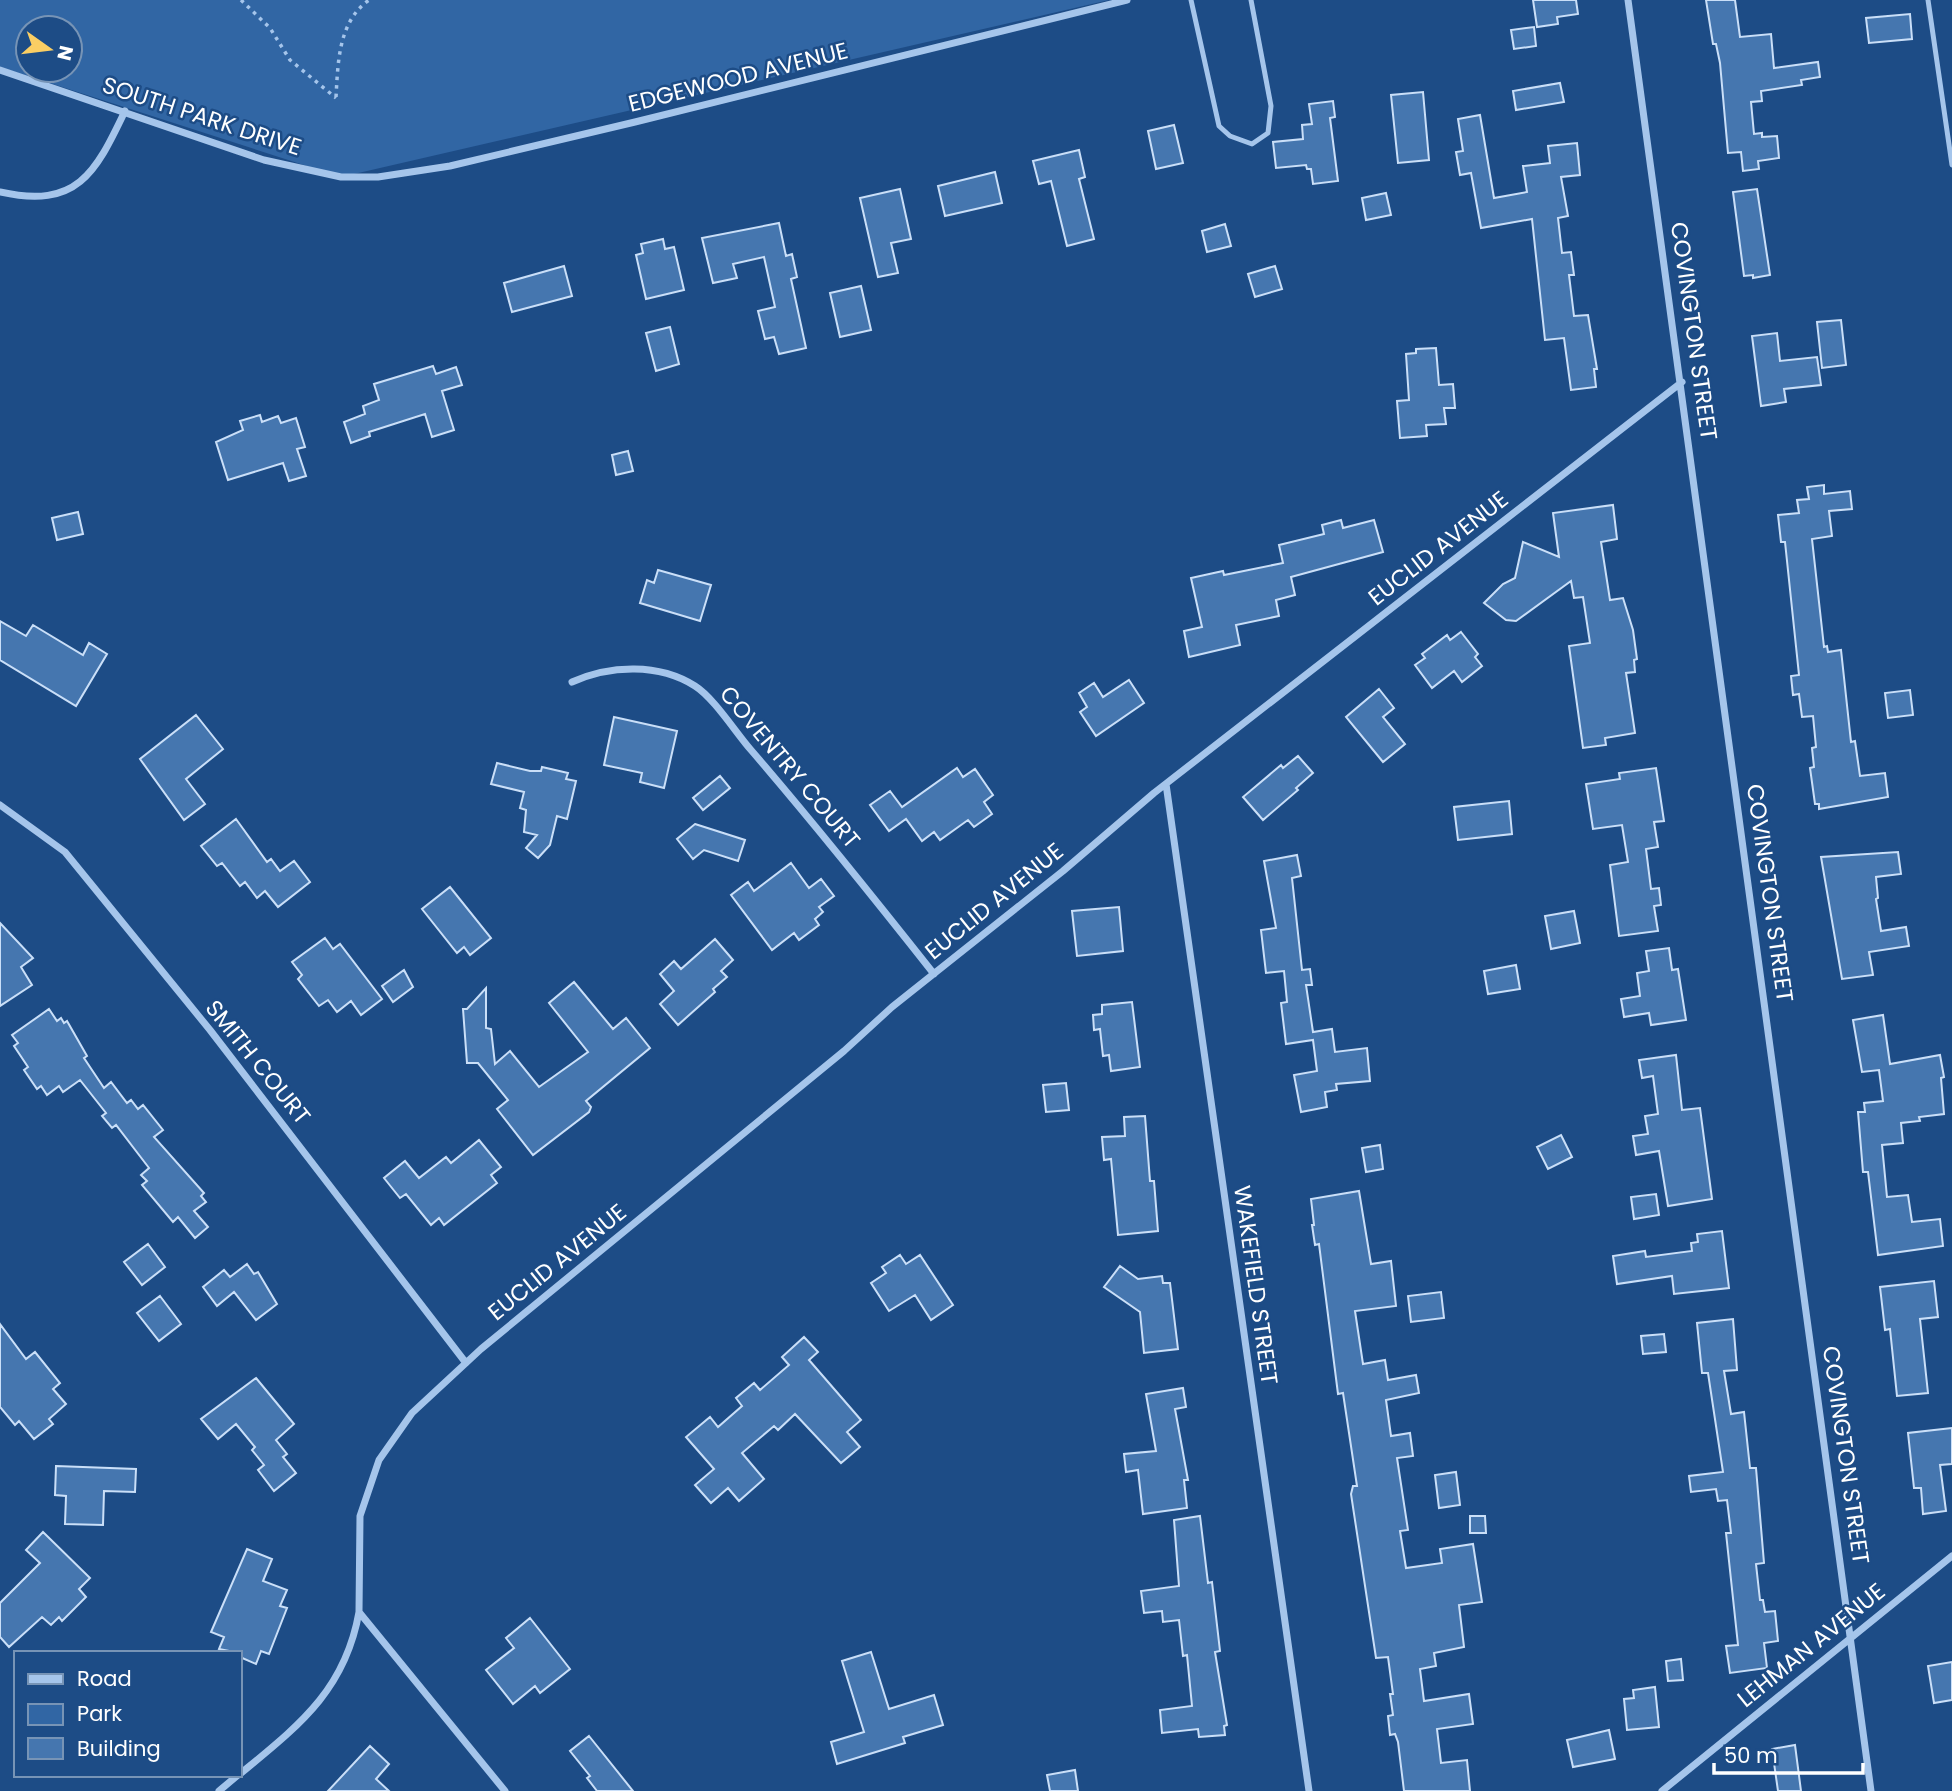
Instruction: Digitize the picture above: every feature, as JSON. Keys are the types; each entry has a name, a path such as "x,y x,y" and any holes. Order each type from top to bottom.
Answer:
{"street":[{"name":"EDGEWOOD AVENUE","path":"355,177 378,177 450,166 1127,0"},
{"name":"COVINGTON STREET","path":"1628,0 1682,382 1871,1791"},
{"name":"SOUTH PARK DRIVE","path":"0,70 264,160 310,172 355,177"},
{"path":"0,192 38,198 69,189 93,170 125,111"},
{"name":"EUCLID AVENUE","path":"359,1612 358,1532 367,1487 379,1461 402,1425 466,1363 1166,784 1682,382"},
{"name":"COVENTRY COURT","path":"572,682 593,673 642,669 670,675 697,687 801,808 934,974"},
{"name":"WAKEFIELD STREET","path":"1166,784 1309,1791"},
{"name":"SMITH COURT","path":"0,805 65,852 210,1030 466,1363"},
{"name":"LEHMAN AVENUE","path":"1661,1791 1952,1556"},
{"path":"242,1771 300,1723 325,1696 349,1652 359,1612"},
{"path":"359,1612 505,1791"},
{"path":"219,1791 235,1777"}],"lane":[{"path":"1191,0 1219,126 1230,136 1252,144 1268,132 1271,106 1251,0"},
{"path":"1928,0 1952,165"}],"path":[{"path":"241,0 270,28 290,60 336,98 343,40 350,21 369,0"}],"green space":[{"path":"0,0 1109,0 341,177 53,84 84,84 84,14 14,14 14,72 0,67"}],"building":[{"path":"1533,0 1576,0 1578,14 1557,17 1558,24 1537,27"},
{"path":"1706,0 1735,0 1740,37 1771,34 1774,68 1818,62 1820,77 1801,80 1802,85 1761,91 1762,101 1751,102 1754,134 1762,133 1762,137 1777,136 1779,158 1758,161 1759,169 1743,171 1741,152 1728,153 1720,63 1716,44 1713,44"},
{"path":"1910,14 1912,39 1869,43 1866,18"},
{"path":"1534,27 1536,46 1514,49 1511,30"},
{"path":"1560,83 1564,102 1516,110 1513,91"},
{"path":"1423,92 1429,160 1398,163 1391,95"},
{"path":"1333,101 1335,117 1330,118 1338,181 1313,184 1311,169 1307,169 1306,165 1276,168 1273,142 1303,139 1302,125 1312,124 1309,104"},
{"path":"1480,115 1494,198 1527,192 1523,166 1550,163 1548,146 1577,143 1580,175 1561,177 1568,216 1558,218 1562,253 1571,252 1574,275 1569,275 1574,316 1588,315 1597,369 1594,369 1596,387 1571,390 1564,338 1545,340 1532,219 1481,228 1471,173 1460,175 1456,152 1463,151 1458,119"},
{"path":"1174,125 1183,163 1156,169 1148,131"},
{"path":"1079,150 1085,177 1079,179 1094,239 1067,246 1051,181 1039,184 1033,161"},
{"path":"995,172 1002,203 945,216 938,186"},
{"path":"900,189 911,239 891,243 898,273 878,277 860,198"},
{"path":"1757,189 1770,275 1753,278 1753,275 1744,276 1733,192"},
{"path":"1386,193 1391,215 1366,220 1362,198"},
{"path":"779,223 786,256 792,254 797,277 791,279 806,348 779,354 774,337 765,339 758,311 775,307 764,257 733,264 737,278 713,283 702,238"},
{"path":"1225,224 1231,246 1207,252 1202,231"},
{"path":"663,239 665,249 674,247 684,290 646,299 636,255 643,253 641,244"},
{"path":"564,266 572,296 512,312 504,283"},
{"path":"1275,266 1282,289 1255,297 1248,274"},
{"path":"861,286 871,330 840,337 830,293"},
{"path":"1841,320 1846,365 1822,368 1817,322"},
{"path":"670,327 679,364 656,371 646,333"},
{"path":"1777,333 1780,361 1817,357 1821,385 1784,389 1786,402 1761,406 1752,336"},
{"path":"1436,348 1439,385 1453,384 1455,408 1444,408 1446,424 1426,425 1427,436 1400,438 1397,401 1409,400 1406,354 1416,353 1416,349"},
{"path":"433,366 436,374 456,367 462,385 442,391 454,430 432,437 425,414 369,432 370,436 351,443 344,422 365,414 363,406 379,400 374,384"},
{"path":"260,415 262,422 278,416 281,423 296,418 305,447 297,449 306,476 289,481 283,463 228,480 216,442 243,430 240,421"},
{"path":"628,451 633,471 616,475 612,455"},
{"path":"1824,485 1824,494 1850,491 1852,509 1829,511 1832,536 1812,539 1824,647 1827,646 1828,652 1841,650 1851,742 1855,741 1860,776 1885,773 1888,797 1819,809 1819,804 1815,804 1810,768 1814,767 1812,748 1816,747 1813,716 1802,717 1799,694 1793,695 1791,676 1799,675 1785,542 1781,542 1778,515 1799,513 1797,500 1809,499 1807,487"},
{"path":"1613,505 1617,539 1601,542 1610,600 1623,598 1633,630 1637,659 1634,660 1635,672 1626,673 1635,733 1605,738 1606,745 1583,748 1569,646 1590,643 1583,597 1574,598 1571,581 1516,621 1506,620 1484,603 1503,584 1515,578 1523,542 1559,557 1553,513"},
{"path":"78,512 83,534 57,540 52,518"},
{"path":"1341,520 1343,528 1374,520 1383,552 1291,577 1295,595 1276,600 1279,616 1236,625 1240,645 1189,657 1184,631 1202,627 1191,578 1223,571 1224,575 1283,563 1279,545 1324,534 1322,525"},
{"path":"658,570 711,585 700,621 640,603 647,580 654,583"},
{"path":"0,621 26,636 33,625 83,655 89,643 107,654 76,706 0,660"},
{"path":"1461,632 1478,654 1475,657 1482,666 1462,682 1454,671 1432,688 1415,665 1425,658 1422,654 1447,635 1450,640"},
{"path":"1129,680 1144,703 1096,736 1080,712 1087,707 1079,693 1094,683 1103,697"},
{"path":"1379,689 1394,708 1383,717 1405,744 1383,762 1346,717"},
{"path":"1910,690 1913,715 1888,718 1885,693"},
{"path":"196,715 223,749 186,779 205,804 184,820 140,759"},
{"path":"614,717 677,731 664,788 640,782 642,773 604,765"},
{"path":"1298,756 1313,773 1296,788 1298,790 1263,820 1243,797 1281,765 1283,768"},
{"path":"497,763 530,771 541,771 542,767 568,773 566,779 576,781 567,819 557,816 550,845 538,858 526,848 537,835 524,832 526,810 520,808 524,792 491,784"},
{"path":"957,768 963,777 975,769 993,795 984,802 992,814 974,827 968,820 940,840 934,832 922,841 906,819 889,831 870,805 890,791 902,807"},
{"path":"1656,768 1664,821 1654,822 1658,847 1646,849 1651,889 1659,888 1661,905 1654,906 1658,931 1619,936 1610,865 1628,862 1622,825 1593,829 1586,784 1620,779 1619,773"},
{"path":"720,776 730,788 703,810 693,798"},
{"path":"1509,801 1512,834 1458,840 1454,807"},
{"path":"236,819 267,862 271,859 280,871 294,861 310,882 278,907 265,891 257,898 245,882 240,886 222,863 217,866 201,846"},
{"path":"695,824 745,840 738,861 704,850 693,859 677,839"},
{"path":"1898,852 1901,874 1876,877 1876,899 1881,931 1906,927 1909,946 1869,952 1873,975 1842,979 1821,857"},
{"path":"1297,855 1301,876 1292,878 1302,970 1310,969 1312,985 1306,985 1313,1032 1332,1029 1335,1052 1367,1048 1370,1081 1336,1084 1337,1090 1325,1092 1327,1107 1301,1112 1294,1075 1317,1071 1313,1040 1286,1044 1281,1003 1287,1002 1284,971 1266,973 1261,930 1276,928 1264,861"},
{"path":"791,863 809,888 821,879 834,896 819,907 823,912 815,919 819,925 799,940 794,933 772,950 731,895 748,882 754,891"},
{"path":"450,887 491,938 470,955 464,947 457,953 422,909"},
{"path":"1119,907 1123,951 1077,956 1072,911"},
{"path":"1574,911 1580,943 1551,949 1545,916"},
{"path":"0,923 33,958 21,967 32,985 0,1006"},
{"path":"325,938 333,949 340,944 382,999 361,1015 351,1001 337,1012 328,1000 319,1006 298,979 302,975 292,962"},
{"path":"715,939 733,960 721,971 727,977 713,989 715,992 678,1025 660,1004 674,991 660,974 674,961 681,969"},
{"path":"1669,948 1672,970 1678,969 1686,1020 1651,1025 1649,1013 1624,1017 1621,999 1640,996 1637,973 1649,971 1646,951"},
{"path":"1516,965 1520,989 1488,994 1484,971"},
{"path":"404,970 413,987 393,1002 382,986"},
{"path":"574,982 613,1029 626,1018 650,1048 586,1101 591,1107 589,1112 533,1155 497,1109 508,1100 478,1063 467,1063 463,1009 467,1009 486,988 486,1028 491,1029 495,1064 510,1051 539,1087 588,1052 549,1003"},
{"path":"1132,1002 1140,1067 1111,1071 1109,1055 1103,1056 1100,1029 1094,1030 1093,1015 1102,1014 1102,1005"},
{"path":"49,1009 57,1021 61,1018 64,1023 67,1021 87,1056 84,1058 104,1088 111,1082 127,1103 131,1100 138,1109 143,1105 163,1130 154,1137 204,1193 201,1196 206,1202 194,1211 208,1227 195,1238 178,1217 173,1222 142,1185 147,1181 141,1175 149,1168 116,1125 112,1128 102,1116 106,1113 80,1080 63,1092 59,1086 47,1095 41,1086 37,1089 24,1070 28,1067 14,1046 18,1043 12,1035"},
{"path":"1883,1015 1890,1064 1940,1055 1944,1077 1941,1078 1944,1114 1919,1117 1920,1121 1901,1123 1903,1143 1882,1145 1887,1197 1908,1195 1912,1222 1940,1219 1943,1246 1878,1255 1868,1172 1863,1172 1858,1112 1865,1112 1864,1103 1883,1101 1879,1070 1862,1072 1853,1020"},
{"path":"1676,1055 1682,1110 1700,1108 1712,1199 1668,1206 1659,1151 1636,1155 1633,1136 1648,1134 1645,1116 1658,1114 1653,1076 1642,1078 1639,1060"},
{"path":"1066,1083 1069,1110 1046,1112 1043,1085"},
{"path":"1145,1116 1150,1181 1154,1181 1158,1231 1118,1235 1111,1159 1104,1160 1102,1137 1125,1136 1124,1117"},
{"path":"1561,1135 1572,1157 1548,1169 1537,1147"},
{"path":"479,1140 501,1167 491,1175 497,1183 444,1225 439,1218 431,1225 406,1194 400,1198 384,1178 405,1161 419,1178 446,1157 451,1163"},
{"path":"1380,1145 1383,1169 1366,1172 1362,1148"},
{"path":"1359,1191 1371,1264 1391,1261 1396,1306 1355,1311 1363,1364 1385,1360 1388,1380 1416,1375 1419,1393 1386,1400 1391,1436 1410,1433 1413,1456 1397,1458 1408,1530 1400,1531 1406,1568 1442,1563 1440,1549 1473,1544 1482,1602 1459,1605 1464,1647 1434,1653 1436,1666 1420,1669 1424,1701 1469,1694 1473,1724 1437,1729 1441,1763 1467,1760 1470,1791 1404,1791 1398,1742 1395,1734 1390,1735 1388,1716 1393,1715 1390,1694 1393,1694 1388,1657 1376,1658 1351,1494 1353,1486 1357,1486 1343,1393 1338,1394 1319,1244 1315,1245 1312,1225 1311,1199"},
{"path":"1656,1194 1659,1215 1634,1219 1631,1197"},
{"path":"1722,1231 1729,1288 1674,1294 1672,1276 1617,1284 1613,1256 1645,1251 1646,1257 1692,1251 1691,1243 1698,1242 1697,1234"},
{"path":"148,1244 165,1267 142,1285 124,1262"},
{"path":"900,1255 906,1264 920,1255 953,1305 931,1320 915,1295 889,1311 871,1283 886,1273 882,1267"},
{"path":"247,1264 254,1274 258,1272 277,1304 256,1320 234,1292 217,1306 203,1287 224,1270 230,1277"},
{"path":"1120,1266 1138,1279 1162,1276 1163,1283 1170,1283 1178,1349 1144,1353 1140,1312 1104,1287"},
{"path":"1934,1281 1938,1317 1920,1319 1928,1393 1897,1396 1890,1329 1885,1330 1880,1287"},
{"path":"1441,1292 1444,1318 1411,1322 1408,1296"},
{"path":"160,1296 181,1324 159,1341 137,1313"},
{"path":"1733,1319 1737,1370 1724,1371 1731,1414 1744,1412 1750,1468 1756,1468 1764,1563 1756,1564 1760,1600 1763,1600 1765,1612 1775,1611 1778,1641 1764,1643 1767,1668 1730,1673 1726,1646 1738,1645 1726,1533 1731,1533 1727,1500 1718,1501 1716,1489 1691,1492 1689,1476 1723,1472 1708,1373 1702,1373 1697,1323"},
{"path":"0,1324 26,1359 35,1352 60,1383 53,1389 66,1404 49,1419 53,1424 34,1439 19,1421 15,1425 0,1407"},
{"path":"1664,1334 1666,1352 1643,1354 1641,1336"},
{"path":"804,1337 818,1352 809,1360 861,1420 847,1432 860,1447 841,1463 795,1414 778,1430 774,1426 742,1453 764,1479 739,1501 728,1488 711,1503 695,1485 714,1469 686,1437 710,1417 718,1427 742,1406 736,1398 754,1383 760,1390 789,1365 782,1357"},
{"path":"256,1378 294,1424 276,1440 287,1454 283,1457 296,1473 274,1491 258,1470 264,1465 252,1450 255,1447 236,1424 218,1439 201,1419"},
{"path":"1183,1388 1186,1407 1175,1409 1188,1480 1184,1480 1187,1508 1143,1514 1138,1470 1126,1472 1124,1454 1156,1451 1146,1394"},
{"path":"1952,1428 1952,1464 1940,1465 1946,1511 1923,1514 1921,1488 1914,1488 1908,1433"},
{"path":"56,1466 136,1469 135,1492 104,1491 103,1525 65,1524 66,1496 55,1495"},
{"path":"1456,1472 1460,1505 1439,1508 1435,1475"},
{"path":"1200,1516 1208,1583 1212,1582 1220,1651 1215,1652 1227,1725 1224,1726 1225,1735 1199,1737 1198,1729 1162,1733 1160,1710 1192,1706 1187,1655 1183,1656 1179,1620 1163,1622 1162,1611 1144,1613 1141,1591 1179,1586 1174,1520"},
{"path":"1470,1516 1485,1516 1486,1533 1470,1533"},
{"path":"43,1532 90,1578 79,1589 86,1597 62,1621 59,1617 51,1625 42,1617 9,1647 0,1637 0,1603 40,1563 26,1550"},
{"path":"247,1549 272,1559 263,1581 287,1590 280,1606 287,1608 269,1654 261,1651 256,1664 242,1658 242,1651 219,1649 224,1637 211,1632"},
{"path":"530,1618 570,1669 540,1693 535,1686 513,1704 486,1670 514,1648 506,1638"},
{"path":"871,1652 889,1709 934,1695 943,1725 903,1737 905,1743 837,1764 831,1742 864,1732 842,1661"},
{"path":"1681,1659 1683,1680 1668,1681 1666,1661"},
{"path":"1952,1662 1952,1700 1934,1703 1928,1666"},
{"path":"1655,1687 1659,1727 1627,1730 1624,1699 1634,1698 1633,1690"},
{"path":"1609,1730 1615,1759 1573,1767 1567,1740"},
{"path":"589,1736 633,1791 597,1791 587,1778 590,1776 570,1751"},
{"path":"1795,1745 1801,1791 1778,1791 1772,1749"},
{"path":"370,1746 389,1764 376,1779 389,1791 328,1791"},
{"path":"1075,1770 1078,1791 1050,1791 1047,1775"}]}
